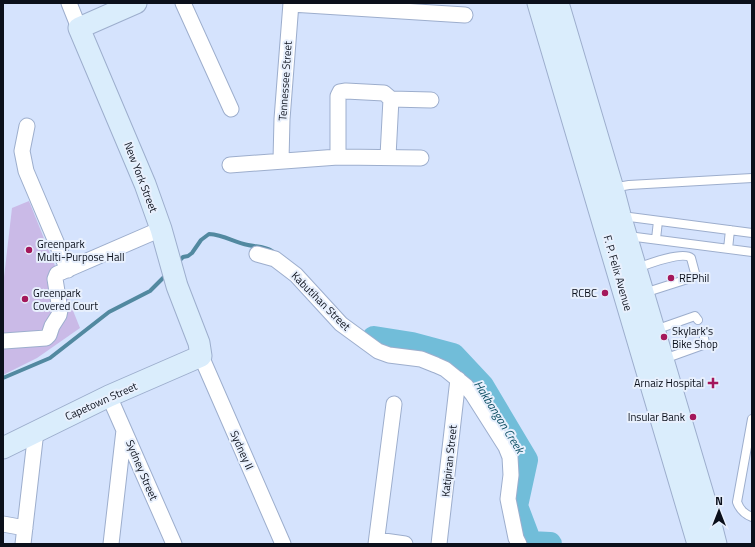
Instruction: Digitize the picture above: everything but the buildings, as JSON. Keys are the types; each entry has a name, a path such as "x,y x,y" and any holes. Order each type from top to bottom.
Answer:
{"main road":[{"path":"79,28 136,3"},
{"name":"F. P. Felix Avenue","path":"538,3 603,190 696,504 700,530 716,544"},
{"name":"F. P. Felix Avenue","path":"558,3 603,190 620,215 664,359 670,418"},
{"name":"New York Street","path":"79,28 143,177 161,229 177,286 199,343 201,356"},
{"name":"Capetown Street","path":"3,448 109,396 201,356"}],"street":[{"name":"New York Street","path":"69,3 79,28"},
{"path":"183,3 231,109"},
{"path":"291,4 465,15"},
{"name":"Tennessee Street","path":"281,160 282,119 291,4"},
{"path":"338,157 338,96 340,92 384,93 392,99 431,100"},
{"path":"388,156 392,99"},
{"path":"27,126 22,151 26,171 68,270"},
{"path":"230,165 281,160 338,157 388,156 421,158"},
{"path":"4,341 43,339 49,335 60,310 55,279 57,274 161,229"},
{"name":"Kabutihan Street","path":"257,254 275,259 296,275 341,324 378,351 389,355 421,359 445,369 458,379 473,395 506,447 510,457 512,476 508,499 516,538 519,544"},
{"name":"Sydney II","path":"201,356 283,544"},
{"name":"Katipiran Street","path":"439,544 458,379"},
{"name":"Sydney Street","path":"109,396 174,544"},
{"path":"394,404 377,542 405,544"},
{"path":"111,544 124,429"},
{"path":"23,544 36,431"},
{"path":"3,524 25,528"}],"lane":[{"path":"603,190 629,185 752,178"},
{"path":"620,215 752,233"},
{"path":"656,239 658,221"},
{"path":"728,249 730,230"},
{"path":"626,235 752,252"},
{"path":"636,268 676,256 687,255 691,258 695,273 694,277 644,293"},
{"path":"655,330 695,316 697,316 698,320"},
{"path":"664,359 703,345 705,343 704,338"},
{"path":"752,419 737,502 739,508 745,514 752,517"}],"shaded area":[{"path":"29,201 80,328 37,358 3,375 3,286 12,208"}],"waterway":[{"name":"Hakbangan Creek","path":"177,263 183,257 192,253 201,240 209,234 251,246 263,247 272,251"},
{"name":"Hakbangan Creek","path":"3,378 50,358 109,312 150,291 167,274"},
{"name":"Hakbangan Creek","path":"374,338 412,344 453,355 482,386 526,460 516,506 530,543 550,544"}],"place":[{"name":"Greenpark Multi-Purpose Hall","path":"29,250"},
{"name":"REPhil","path":"671,278"},
{"name":"RCBC","path":"605,293"},
{"name":"Greenpark Covered Court","path":"25,299"},
{"name":"Skylark's Bike Shop","path":"664,337"},
{"name":"Arnaiz Hospital","path":"713,383"},
{"name":"Insular Bank","path":"693,417"}]}
